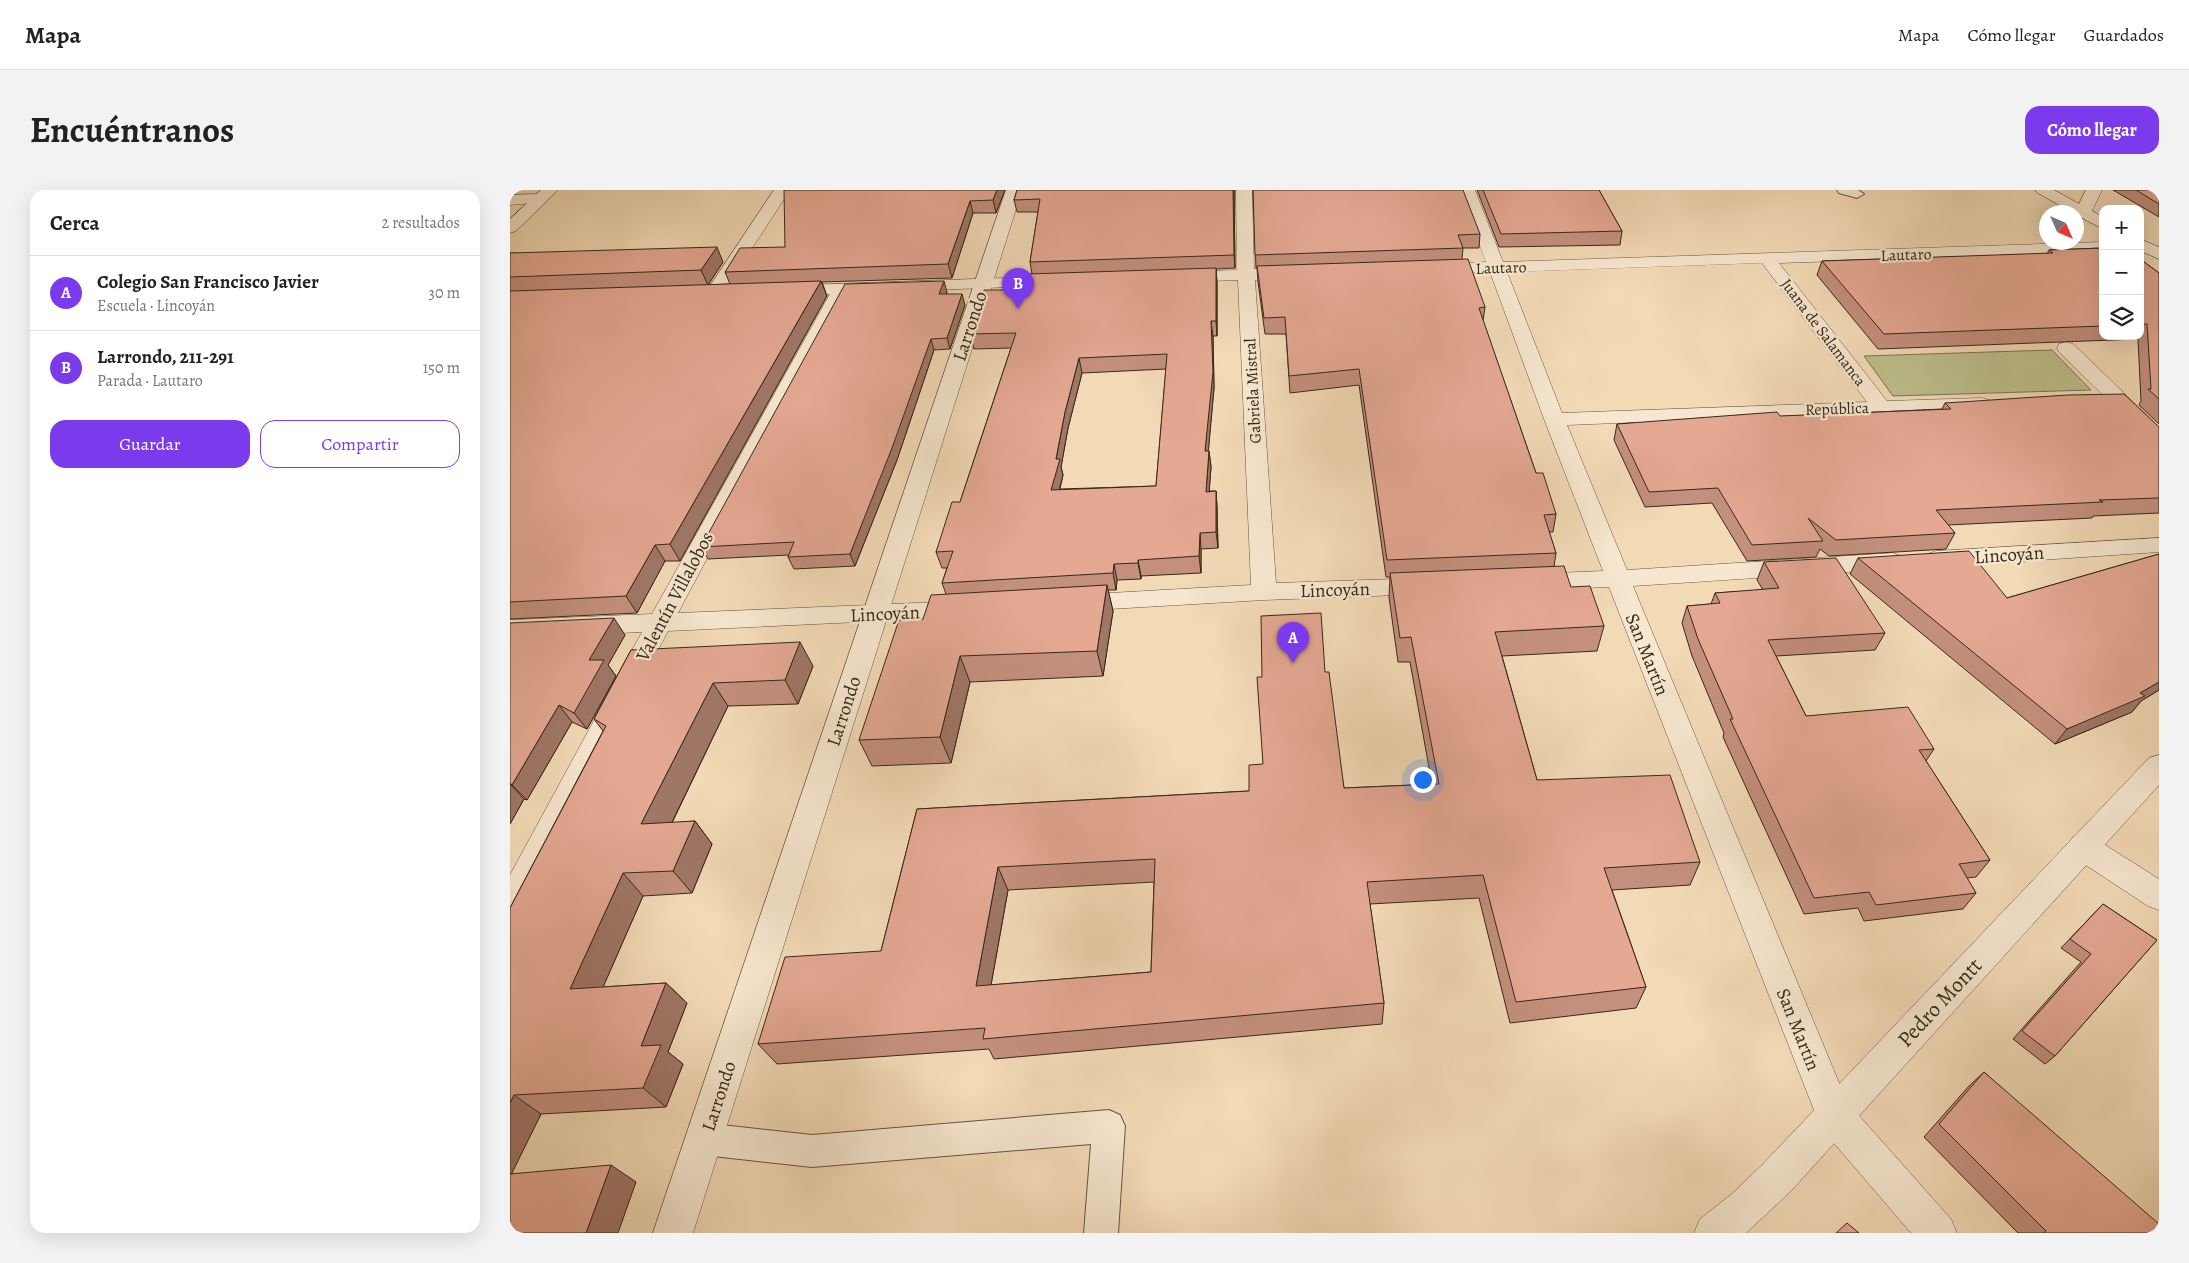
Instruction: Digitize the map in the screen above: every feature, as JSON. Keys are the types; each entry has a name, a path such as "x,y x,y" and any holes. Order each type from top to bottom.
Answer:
{"street":[{"path":"715,292 782,190"},
{"name":"Larrondo","path":"674,1233 1014,190"},
{"name":"Gabriela Mistral","path":"1244,190 1246,275 1264,592"},
{"name":"San Martín","path":"1467,190 1495,267 1617,579 1834,1115 1937,1233"},
{"path":"2043,190 2069,205"},
{"path":"2084,211 2094,190"},
{"path":"510,200 545,194"},
{"path":"510,228 545,194"},
{"path":"2084,214 2099,222"},
{"path":"2146,246 2159,254"},
{"name":"Lautaro","path":"1415,269 2099,248"},
{"name":"Juana de Salamanca","path":"1767,258 1880,406"},
{"path":"1158,278 1316,273"},
{"path":"774,290 1080,280"},
{"name":"Valentín Villalobos","path":"510,906 660,622 842,288"},
{"path":"696,292 735,291"},
{"path":"2066,348 2159,439"},
{"path":"2091,402 2120,401"},
{"name":"República","path":"1554,419 1880,406 2005,404"},
{"name":"Lincoyán","path":"1509,583 1617,579 2159,545"},
{"name":"Lincoyán","path":"1053,604 1264,592 1450,585"},
{"name":"Lincoyán","path":"510,629 984,608"},
{"name":"Pedro Montt","path":"1714,1233 1728,1223 1790,1166 1834,1115 2159,766"},
{"path":"2083,847 2159,896"}],"lane":[{"path":"704,1139 812,1151 1109,1126 1101,1233"}],"green space":[{"path":"2052,350 2091,390 1893,396 1864,356"}],"building":[{"path":"784,190 997,190 993,200 970,201 948,264 725,272 740,248 785,247"},
{"path":"1017,190 1233,190 1234,255 1030,262 1040,199 1014,200"},
{"path":"1253,190 1463,190 1480,234 1458,235 1463,248 1255,255"},
{"path":"1483,190 1599,190 1622,231 1501,234"},
{"path":"2136,190 2159,190 2159,204"},
{"path":"717,247 701,270 510,277 510,253"},
{"path":"2099,248 2099,326 1884,334 1822,261 2053,253 2049,250"},
{"path":"1468,259 1485,307 1479,308 1536,473 1543,473 1556,514 1544,515 1556,553 1387,560 1359,369 1289,376 1285,317 1264,318 1257,266"},
{"path":"2144,262 2159,273 2159,399 2148,389 2151,389 2147,324 2144,324"},
{"path":"1216,268 1216,321 1211,321 1213,372 1205,451 1209,451 1206,492 1216,491 1216,532 1200,533 1199,556 1138,560 1138,563 1114,564 1113,573 942,583 953,551 936,552 952,502 960,502 1016,333 970,334 984,290 1024,290 1027,274","holes":["1167,354 1156,486 1051,490 1060,459 1056,459 1065,412 1079,358"]},
{"path":"821,281 670,544 655,545 626,596 510,602 510,291"},
{"path":"944,281 939,294 962,294 947,338 931,339 892,448 850,554 788,557 794,542 701,547 845,284"},
{"path":"2124,394 2159,427 2159,498 1936,510 1955,533 1836,540 1808,518 1823,541 1752,545 1718,488 1649,492 1617,424 1777,412 1780,416 1951,409 1945,403 2068,395"},
{"path":"1969,551 2007,598 2159,554 2159,682 2140,693 2145,696 2067,729 1858,558"},
{"path":"1836,558 1885,633 1768,640 1806,716 1908,707 1934,749 1919,750 1990,860 1959,864 1976,893 1876,905 1869,892 1814,898 1730,719 1733,719 1698,639 1687,606 1720,603 1715,593 1779,588 1764,562"},
{"path":"1564,566 1571,587 1590,586 1604,626 1495,632 1537,780 1670,775 1700,862 1604,868 1646,987 1516,1002 1483,875 1367,882 1384,1003 983,1039 985,1028 758,1044 785,957 881,951 917,809 1249,791 1249,765 1263,764 1257,677 1262,677 1261,616 1321,613 1325,672 1329,672 1344,788 1439,784 1411,637 1400,638 1390,573","holes":["1155,859 1151,972 976,986 998,867"]},
{"path":"1107,585 1097,651 960,656 940,737 859,740 899,620 923,619 931,595"},
{"path":"614,618 589,660 604,660 574,713 559,705 512,785 510,783 510,623"},
{"path":"800,642 785,680 713,683 641,824 695,821 673,871 623,873 570,989 666,983 641,1046 661,1045 643,1088 514,1095 510,1103 510,908 606,726 594,719 631,650"},
{"path":"2103,904 2157,940 2055,1056 2022,1031 2091,954 2070,939"},
{"path":"1984,1072 2159,1224 2159,1233 2044,1233 2046,1231 1939,1124"},
{"path":"611,1165 586,1233 510,1233 510,1174"},
{"path":"1847,1223 1859,1233 1836,1233"}],"place":[{"name":"Larrondo, 211-291","path":"1018,309"},
{"name":"Colegio San Francisco Javier","path":"1293,663"}]}
